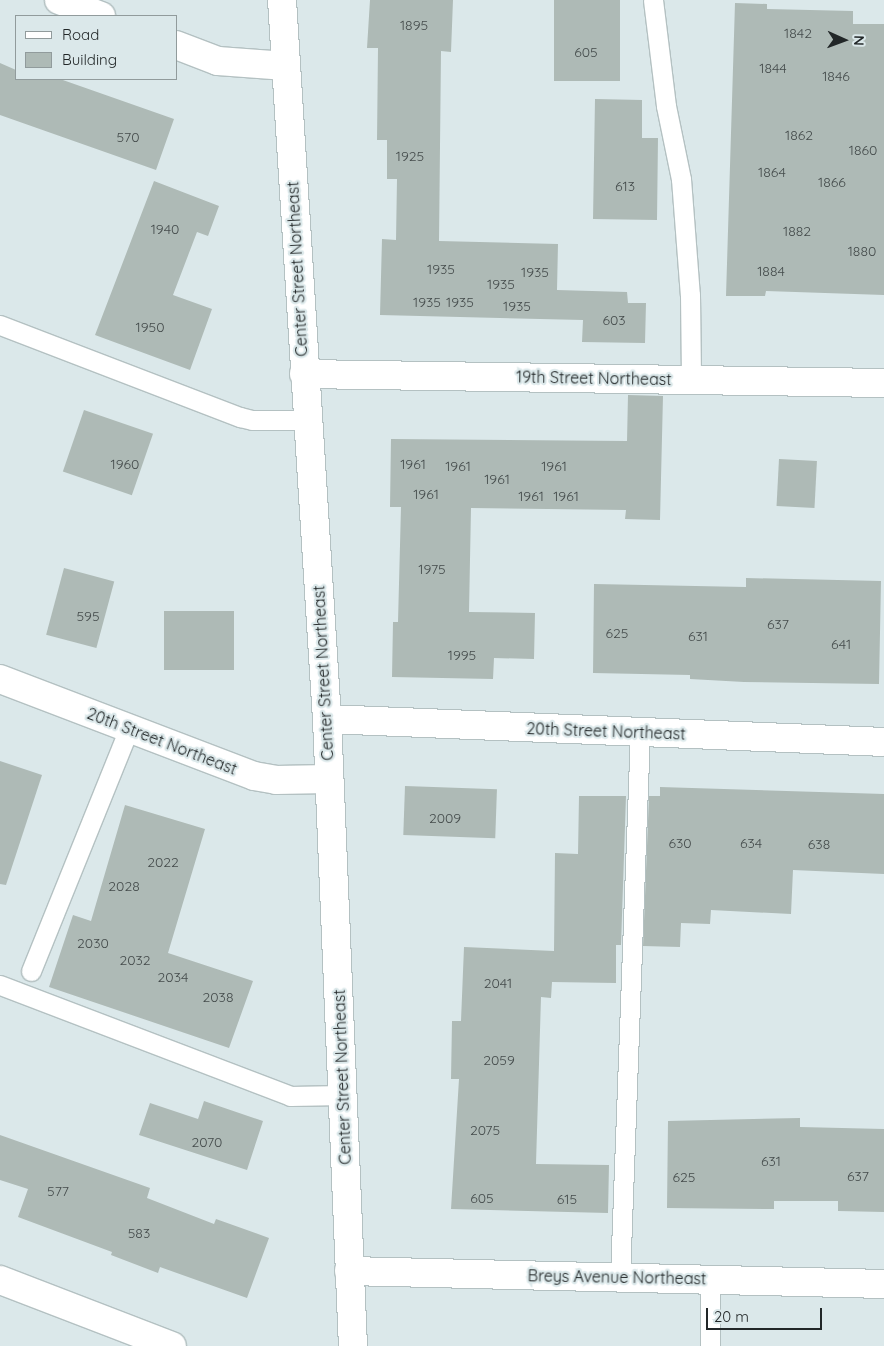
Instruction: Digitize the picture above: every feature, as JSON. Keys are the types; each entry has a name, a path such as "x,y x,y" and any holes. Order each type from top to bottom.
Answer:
{"street":[{"path":"59,0 98,15"},
{"name":"Center Street Northeast","path":"282,0 306,420 327,719 353,1346"},
{"path":"178,46 218,61 286,66"},
{"name":"19th Street Northeast","path":"304,374 884,383"},
{"name":"20th Street Northeast","path":"0,678 254,776 276,780 329,779"},
{"name":"20th Street Northeast","path":"327,719 884,742"},
{"name":"Breys Avenue Northeast","path":"349,1271 884,1284"},
{"path":"0,1280 172,1346"}],"lane":[{"path":"653,0 666,106 681,179 690,295 691,380"},
{"path":"0,325 240,417 252,420 306,420"},
{"path":"31,971 129,728"},
{"path":"620,1277 640,732"},
{"path":"0,985 290,1096 343,1095"},
{"path":"710,1280 710,1346"}],"building":[{"path":"370,0 453,0 451,52 441,51 439,241 558,244 557,290 627,292 628,303 646,303 645,343 582,342 583,320 380,315 382,239 396,240 397,179 387,179 387,140 377,140 378,48 367,48"},
{"path":"554,0 620,0 620,81 554,81"},
{"path":"735,3 767,4 767,9 853,11 853,24 884,24 884,295 766,291 765,296 726,296"},
{"path":"0,63 15,70 15,80 63,80 174,119 156,170 0,115"},
{"path":"595,99 642,100 642,138 658,138 657,220 593,219"},
{"path":"154,181 219,206 208,236 197,232 173,295 212,309 190,370 95,335"},
{"path":"628,395 663,396 660,520 625,519 626,510 471,508 469,612 535,613 534,659 494,658 493,679 392,677 393,622 398,622 401,507 390,507 391,439 627,441"},
{"path":"84,410 153,434 132,495 63,471"},
{"path":"779,459 817,461 814,508 777,506"},
{"path":"64,568 114,581 96,648 46,635"},
{"path":"746,578 881,581 879,684 744,682 690,679 690,675 593,673 594,584 746,587"},
{"path":"164,611 234,611 234,670 164,670"},
{"path":"0,761 42,775 6,885 0,884"},
{"path":"405,786 497,789 495,838 403,835"},
{"path":"660,787 884,794 884,874 793,870 791,914 711,910 710,924 681,923 680,947 643,946 649,796 660,796"},
{"path":"579,796 626,796 621,945 616,945 616,983 552,982 551,998 541,997 536,1164 609,1165 608,1213 451,1209 459,1079 451,1079 452,1021 461,1021 464,947 554,951 555,853 578,854"},
{"path":"125,805 205,829 168,953 253,981 229,1048 49,987 73,915 91,921"},
{"path":"204,1101 263,1121 247,1170 139,1135 150,1103 198,1119"},
{"path":"800,1118 800,1127 884,1129 884,1212 838,1211 838,1201 774,1201 774,1209 667,1208 668,1121"},
{"path":"0,1135 150,1188 147,1198 214,1224 216,1219 269,1238 247,1298 160,1267 158,1273 111,1255 112,1252 18,1217 28,1189 0,1180"}]}
